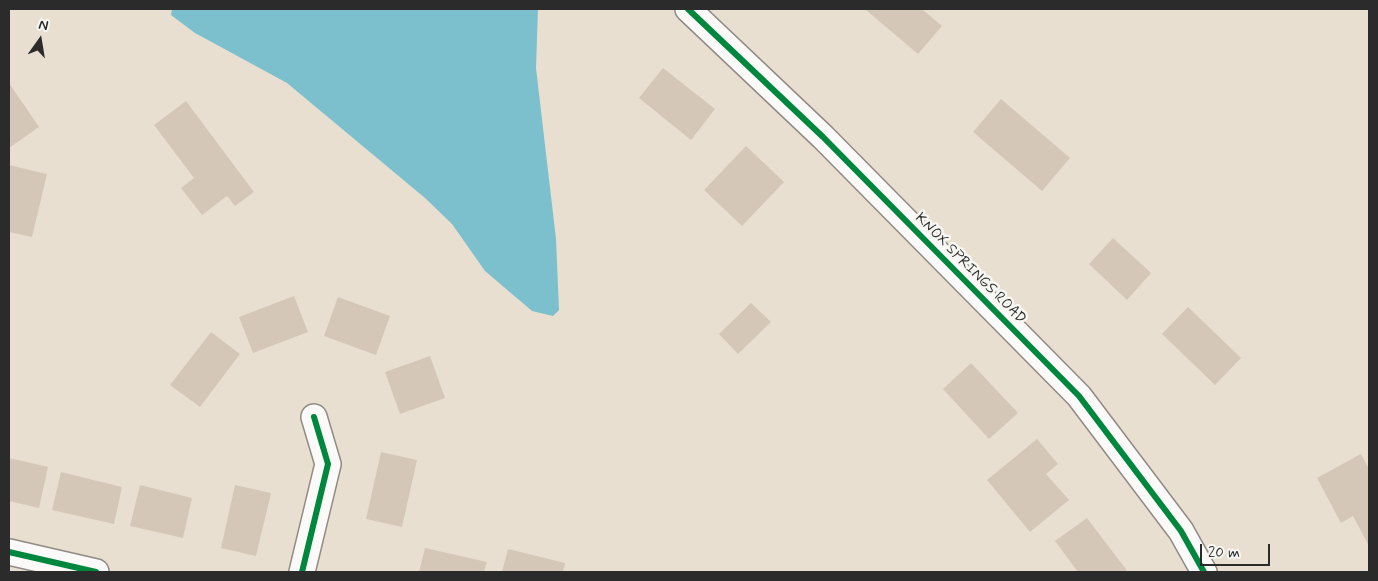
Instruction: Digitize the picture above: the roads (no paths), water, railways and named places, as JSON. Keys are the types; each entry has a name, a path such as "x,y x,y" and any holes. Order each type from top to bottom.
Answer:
{"street":[{"name":"KNOX SPRINGS ROAD","path":"688,9 823,137 1079,396 1180,531 1204,572"},
{"path":"302,572 328,464 314,417"},
{"path":"9,552 96,572"}],"water":[{"path":"172,9 538,9 536,68 556,239 559,310 553,316 532,311 485,271 452,224 425,198 287,83 195,33 171,15"}]}
